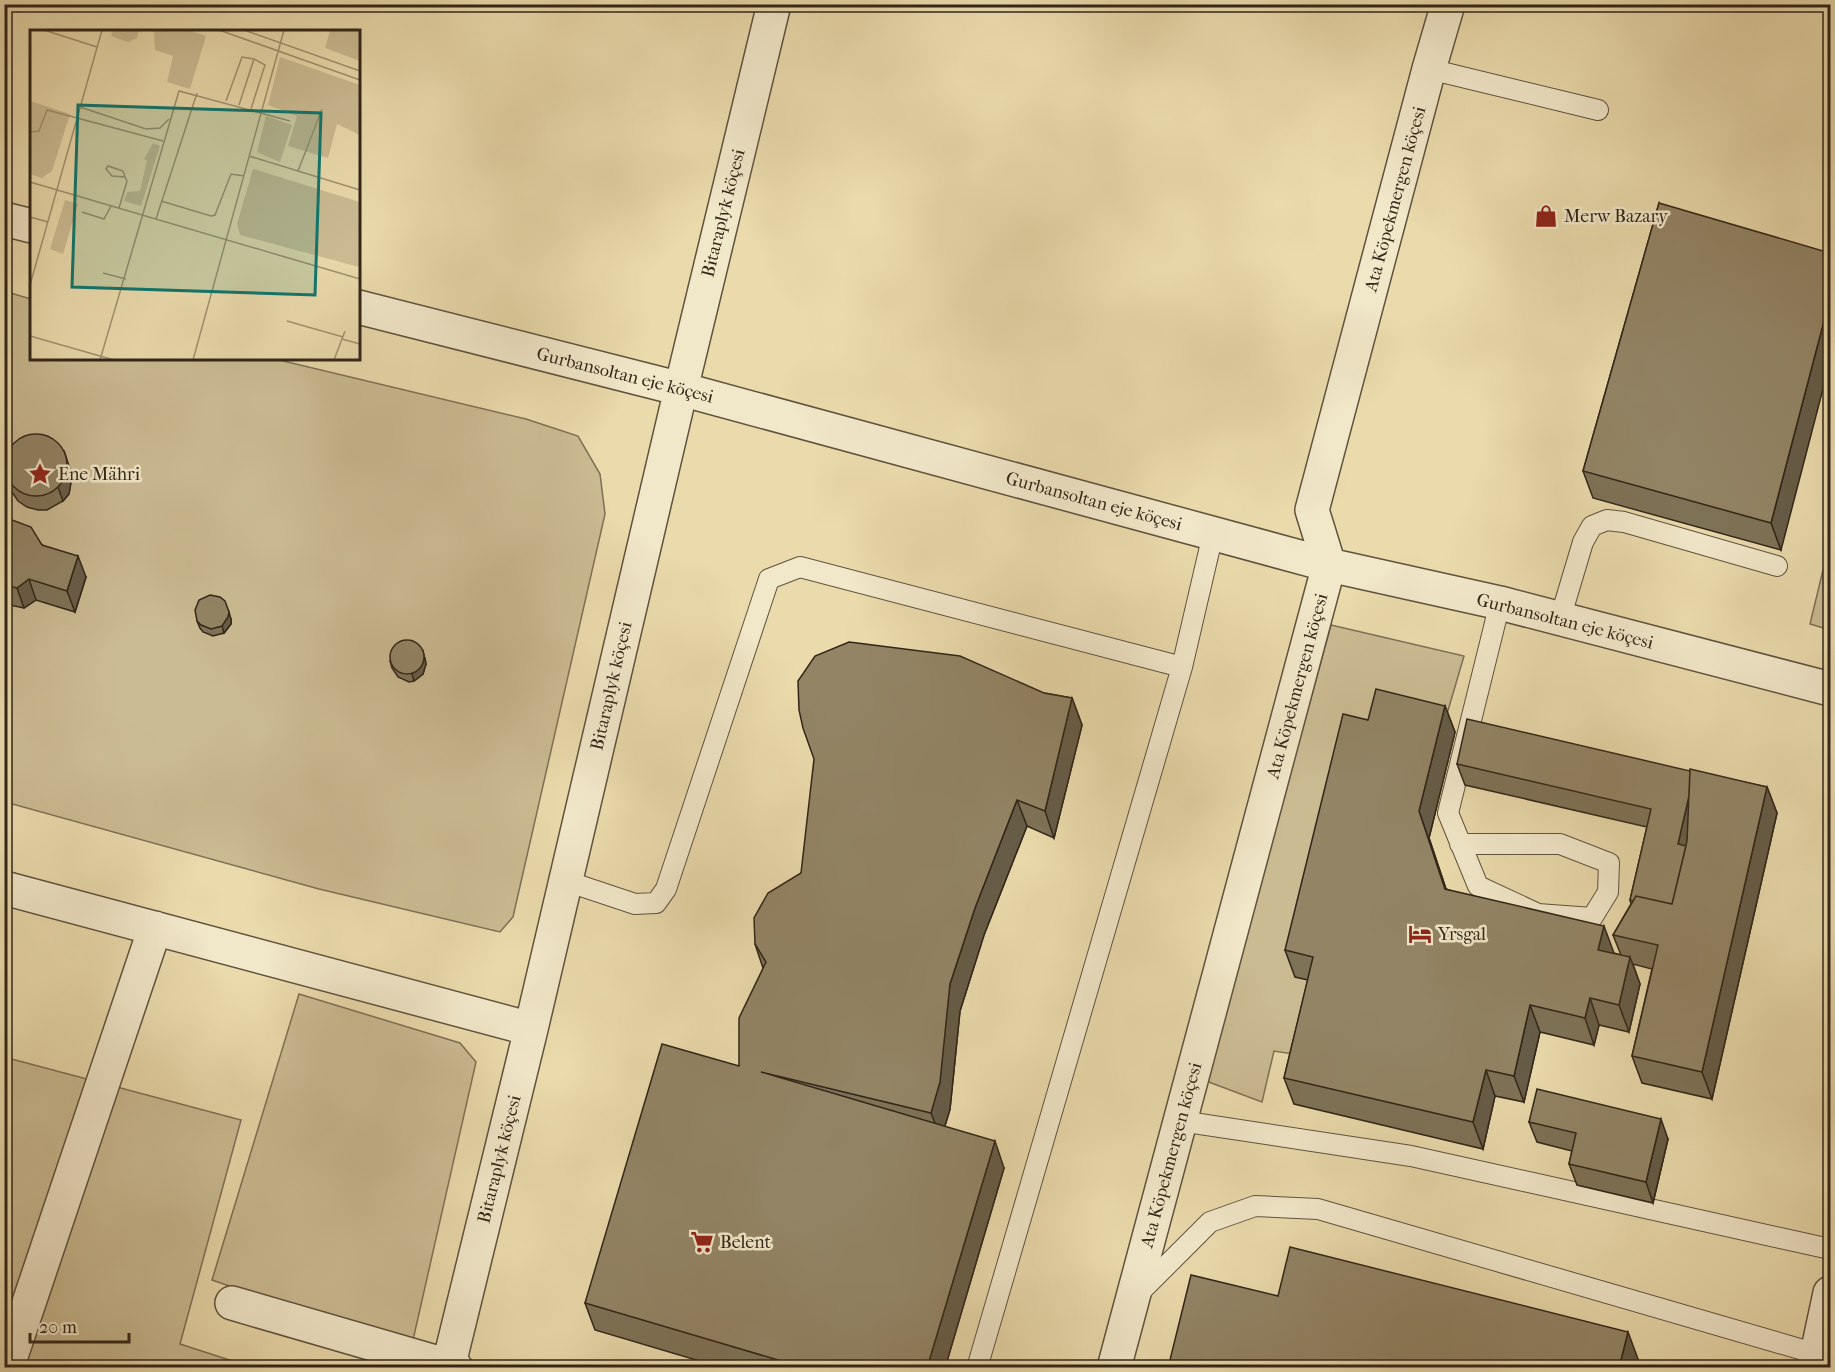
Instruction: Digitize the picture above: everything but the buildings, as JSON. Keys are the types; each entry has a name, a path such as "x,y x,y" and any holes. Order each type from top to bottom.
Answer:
{"street":[{"name":"Bitaraplyk köçesi","path":"450,1367 774,4"},
{"name":"Ata Köpekmergen köçesi","path":"1114,1368 1329,565 1312,510 1448,4"},
{"path":"4,219 30,226"},
{"name":"Gurbansoltan eje köçesi","path":"360,308 681,388 1329,565 1500,603 1830,689"},
{"path":"4,888 531,1029"},
{"path":"7,1368 155,928"},
{"path":"1816,1361 1830,1293"},
{"path":"232,1303 450,1367"}],"lane":[{"path":"1429,69 1598,110"},
{"path":"1560,619 1583,542 1592,526 1607,520 1624,522 1777,566"},
{"path":"977,1368 1182,667 1213,534"},
{"path":"566,881 635,904 656,903 666,889 769,579 800,567 1182,667"},
{"path":"1460,844 1560,844 1609,863 1608,892 1592,918 1538,914 1478,886 1460,844 1448,813 1500,603"},
{"path":"1180,1120 1411,1156 1830,1249"},
{"path":"1132,1299 1210,1222 1255,1206 1318,1209 1816,1361"}],"shaded area":[{"path":"4,291 30,299 30,360 279,360 526,419 578,436 600,474 605,514 513,917 500,932 319,889 5,802"},
{"path":"1830,541 1830,630 1810,624"},
{"path":"1331,625 1464,656 1442,731 1323,984 1299,1055 1274,1051 1262,1102 1206,1081"},
{"path":"299,994 460,1043 476,1062 413,1340 393,1343 212,1280"},
{"path":"4,1057 241,1120 180,1344 251,1367 5,1367"}],"place":[{"name":"Merw Bazary","path":"1546,216"},
{"name":"Ene Mähri","path":"40,474"},
{"name":"Yrsgal","path":"1420,934"},
{"name":"Belent","path":"702,1242"}]}
